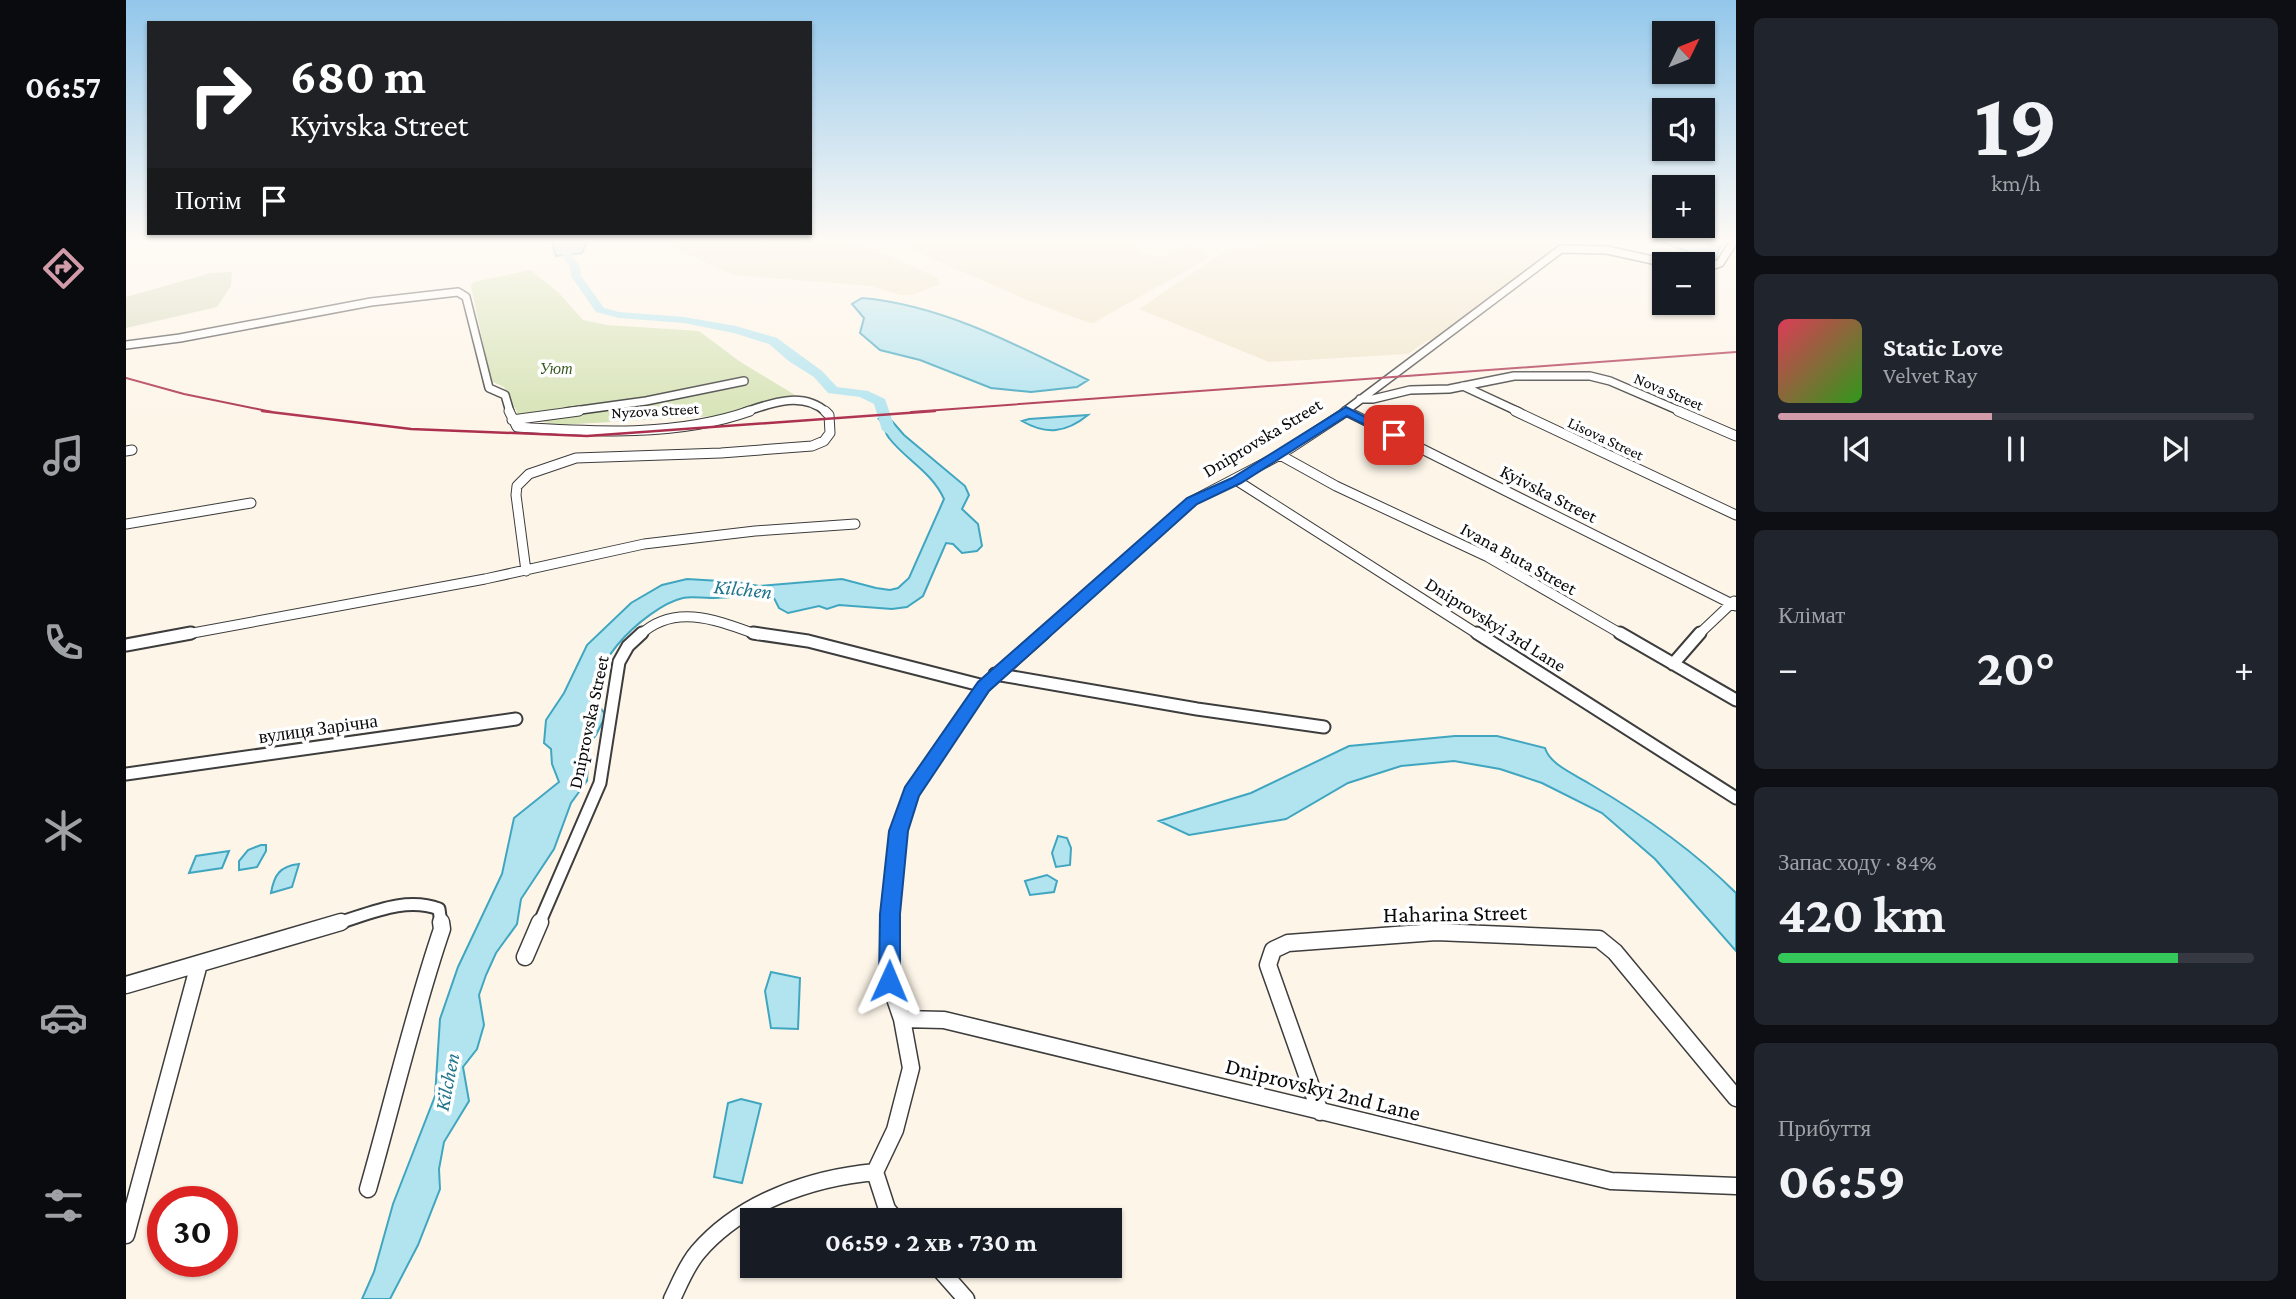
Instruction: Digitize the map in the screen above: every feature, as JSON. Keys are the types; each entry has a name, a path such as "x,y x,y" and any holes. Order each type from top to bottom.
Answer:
{"street":[{"path":"126,345 146,344 383,301"},
{"path":"467,301 489,388 505,395 512,420 646,401 744,381"},
{"name":"Dniprovska Street","path":"875,1172 895,1130 911,1068 902,1019 889,981 890,914 898,831 911,793 984,686 1192,501 1236,481 1346,411 1492,301"},
{"name":"Nova Street","path":"1360,399 1373,399 1410,390 1449,389 1514,376 1591,376 1610,381 1736,436"},
{"name":"Lisova Street","path":"1463,386 1736,514"},
{"name":"Nyzova Street","path":"512,420 517,427 560,430 709,423 776,402 802,400 824,408 830,424 830,433 824,441 812,446 721,453 576,458 529,474 517,486 516,495 526,571"},
{"name":"Kyivska Street","path":"1346,411 1734,603"},
{"name":"Ivana Buta Street","path":"1280,455 1336,486 1488,557 1736,700"},
{"name":"Dniprovskyi 3rd Lane","path":"1236,481 1736,798"},
{"path":"126,524 251,503"},
{"path":"126,645 526,571 644,544 755,531 855,524"},
{"path":"1673,664 1734,603"},
{"name":"Dniprovska Street","path":"525,957 600,783 620,662 628,646 645,630 670,618 687,615 709,618 762,636 808,640 984,686"},
{"path":"995,674 1197,709 1324,727"},
{"name":"вулиця Зарічна","path":"126,774 516,719"},
{"path":"126,985 403,904 423,903 439,909 442,929 419,996 394,1099 368,1189"},
{"name":"Haharina Street","path":"1320,1112 1268,965 1273,950 1288,943 1436,932 1599,939 1615,952 1736,1098"},
{"path":"126,1235 199,964"},
{"name":"Dniprovskyi 2nd Lane","path":"902,1019 944,1020 1611,1181 1736,1186"},
{"path":"671,1299 696,1253 717,1231 753,1206 834,1177 855,1172 875,1172 887,1208"},
{"path":"947,1278 966,1299"}],"shaded area":[{"path":"1029,301 1133,301 1093,323"},
{"path":"1152,301 1488,301 1437,340 1428,340 1408,354 1269,362 1139,309"}],"green space":[{"path":"126,301 221,301 217,307 126,328"},
{"name":"Уют","path":"474,301 566,301 583,320 607,325 699,331 739,361 795,395 717,416 557,425 519,416 504,387 491,381"}],"water":[{"path":"858,301 892,302 950,318 978,328 1088,380 1077,387 1031,392 991,388 920,360 880,350 860,333 864,318 852,304"},
{"path":"1088,415 1072,426 1056,430 1039,429 1022,421 1029,419"},
{"path":"879,419 892,421 904,435 965,486 969,495 962,509 978,524 982,546 977,551 962,553 953,544 946,543 923,596 907,607 892,609 839,605 827,609 819,606 788,613 779,608 774,598 686,597 651,614 617,645 597,682 597,699 606,715 589,744 587,781 571,803 554,849 521,899 517,924 496,953 479,995 484,1025 477,1049 463,1067 469,1101 444,1142 439,1169 440,1189 418,1245 390,1299 362,1299 374,1272 393,1204 435,1096 440,1019 458,967 502,874 514,818 559,782 552,764 551,749 544,743 546,720 564,693 587,645 631,603 662,585 687,579 759,586 842,579 876,588 898,588 909,578 944,499 933,481 889,438"},
{"path":"1455,736 1497,736 1545,748 1552,760 1564,769 1667,834 1736,893 1736,951 1655,859 1602,813 1542,783 1500,769 1454,761 1401,766 1348,783 1286,819 1189,835 1159,821 1251,793 1349,746"},
{"path":"1058,836 1067,838 1071,848 1070,865 1056,867 1052,853"},
{"path":"266,845 266,851 257,867 239,870 239,861 248,850"},
{"path":"229,851 222,868 189,873 196,856"},
{"path":"299,864 292,887 271,893 279,872"},
{"path":"1047,875 1057,881 1054,892 1030,895 1025,881"},
{"path":"771,972 800,978 798,1029 771,1028 765,991"},
{"path":"741,1099 761,1104 742,1183 714,1177 728,1103"}],"waterway":[{"name":"Kilchen","path":"593,301 600,310 619,315 684,320 736,330 773,341 818,374 833,390 863,394 880,402 889,430 896,436"}],"railway":[{"path":"911,412 1736,352"},
{"path":"126,378 184,394 272,412"},
{"path":"262,411 411,429 587,436 935,411"}],"route":[{"path":"889,981 893,873 898,831 911,793 995,674 1192,501 1236,481 1346,411 1394,435"}]}
